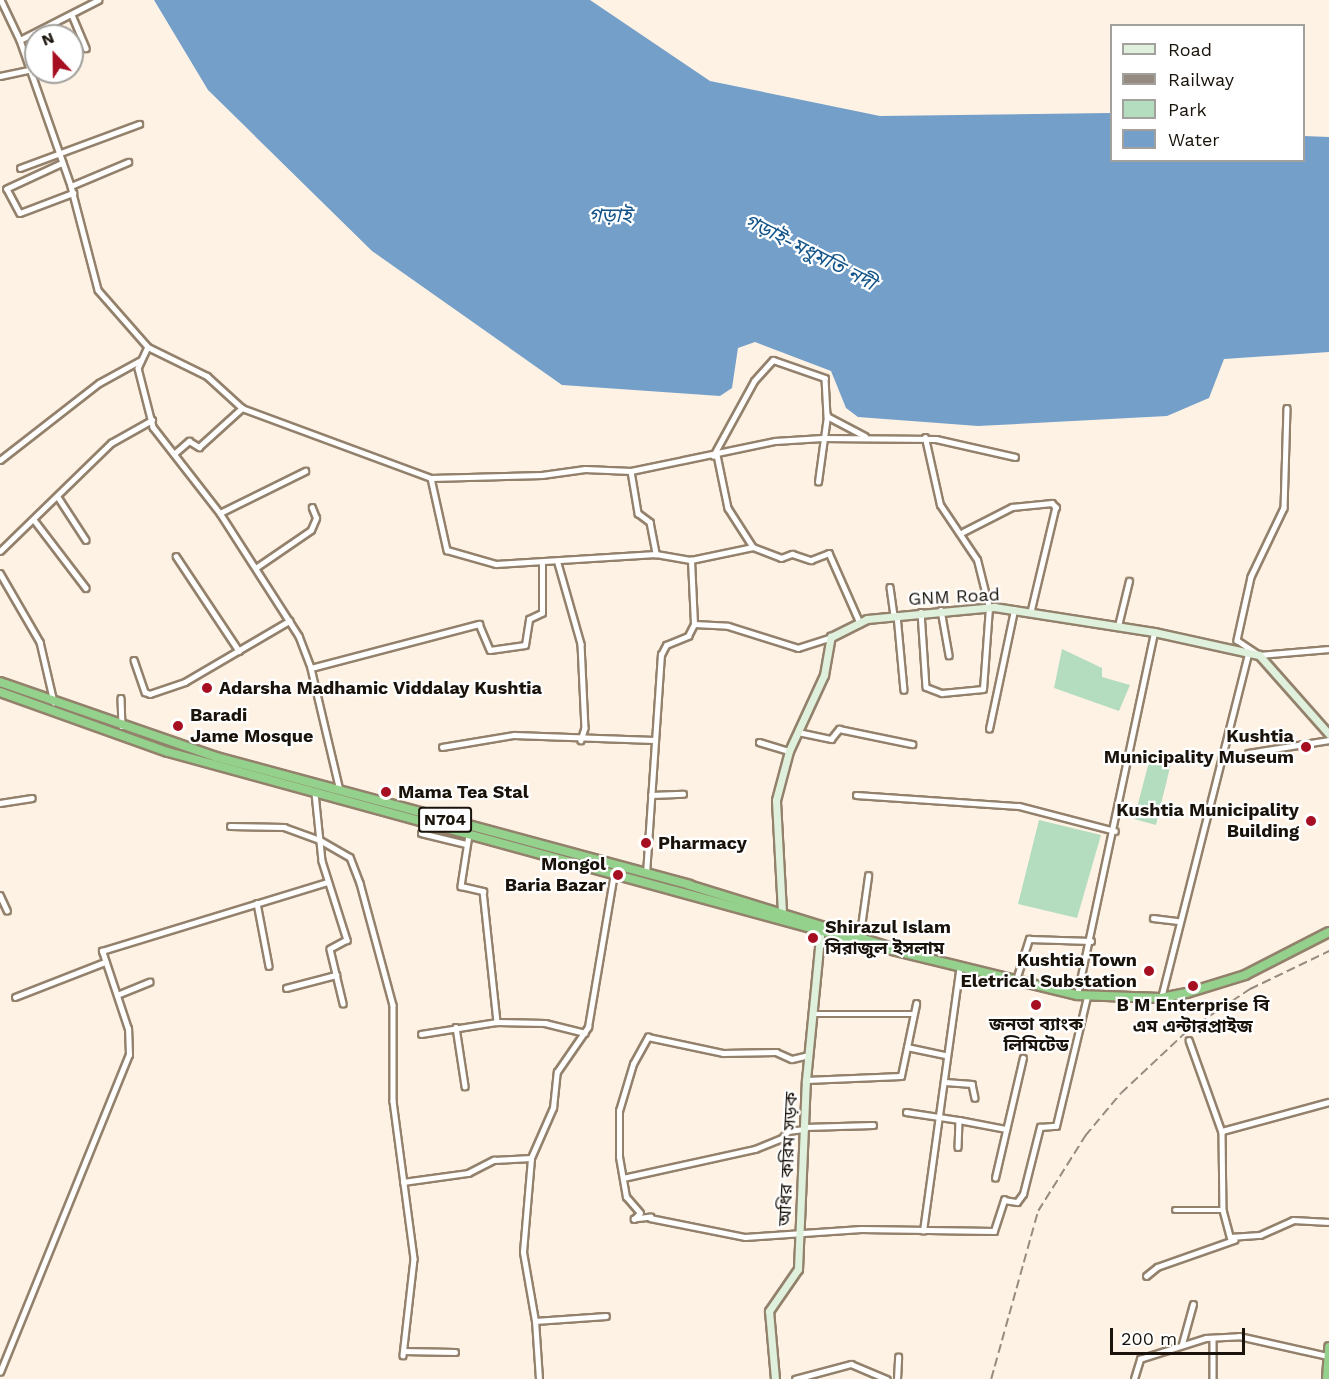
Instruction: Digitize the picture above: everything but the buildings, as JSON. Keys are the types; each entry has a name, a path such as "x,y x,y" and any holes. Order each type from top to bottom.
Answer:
{"highway":[{"name":"N704","path":"0,682 123,727 289,781 315,793 390,808 634,874 893,948 1087,997 1161,998 1238,978 1329,932"},
{"name":"N704","path":"0,692 129,740 289,781 339,791 469,834 504,839 614,874 646,874 782,912 821,927 860,934 893,948"},
{"path":"129,740 134,730"},
{"path":"1328,1375 1329,1347"}],"street":[{"path":"1,0 20,40 24,55"},
{"path":"20,40 98,0"},
{"path":"72,15 86,48"},
{"path":"0,76 24,71"},
{"path":"33,84 71,186 98,290 148,347 207,376 242,408 432,478 542,475 585,469 631,471 715,456 775,441 822,438 925,438 1015,457"},
{"path":"20,168 58,153 64,154 139,124"},
{"path":"71,186 128,162"},
{"path":"63,163 7,189 20,213 73,193"},
{"path":"0,460 99,383 140,361 148,347"},
{"path":"753,548 728,508 715,456 754,381 773,360 825,378 827,416 822,438 818,482"},
{"path":"140,361 152,420 256,567 289,621 311,668 339,791"},
{"path":"174,454 189,441 199,447 242,408"},
{"path":"1287,408 1284,508 1251,576 1237,638 1259,655 1329,734"},
{"path":"827,416 869,437"},
{"path":"0,551 35,521 111,443 152,420"},
{"path":"921,612 926,687 942,693 977,693 986,683 988,608 977,560 961,531 940,505 925,438"},
{"path":"220,513 305,471"},
{"path":"631,471 638,513 650,522 656,554"},
{"path":"432,478 447,550 496,564 542,564 656,554 691,560 753,548 782,558 792,554 811,560 829,553 860,623"},
{"path":"58,497 86,540"},
{"path":"961,531 1012,507 1052,503 1056,507 1031,612"},
{"path":"256,567 311,531 316,518 312,508"},
{"path":"35,521 86,588"},
{"path":"176,556 239,651"},
{"path":"646,874 654,740 663,650 688,636 694,624 691,560"},
{"path":"558,563 581,644 585,728 581,740"},
{"path":"311,668 479,624 490,650 525,645 529,619 542,613 542,564"},
{"path":"0,573 40,642 55,689 54,702"},
{"path":"1118,626 1129,581"},
{"path":"890,587 896,615 904,690"},
{"name":"GNM Road","path":"831,637 860,623 896,615 988,608 1031,612 1154,632 1259,655"},
{"path":"941,610 949,655"},
{"path":"989,729 1014,610"},
{"path":"134,660 145,692 150,694 185,682 289,621"},
{"path":"694,624 729,626 798,648 831,637 824,675 789,751 776,800 782,912"},
{"path":"1077,995 1115,831 1154,632"},
{"path":"1259,655 1329,649"},
{"path":"1161,998 1178,921 1248,653"},
{"path":"120,698 123,727"},
{"path":"798,732 831,739 840,729 912,744"},
{"path":"442,747 514,735 581,740 654,740"},
{"path":"1248,753 1329,740"},
{"path":"759,741 789,751"},
{"path":"315,793 320,840 328,882 347,940 330,949 344,1003"},
{"path":"651,795 683,794"},
{"path":"856,795 1018,806 1115,831"},
{"path":"0,803 32,798"},
{"path":"230,826 284,827 320,840 353,861 388,983 393,1101 414,1259 403,1353 455,1353"},
{"path":"422,833 466,844"},
{"path":"469,834 461,886 483,891 497,1022"},
{"path":"538,1379 535,1321 523,1252 531,1158 553,1108 557,1072 585,1033 614,874"},
{"path":"860,934 868,876"},
{"path":"0,1372 129,1054 128,1029 105,962 105,950 328,882"},
{"path":"0,895 7,910"},
{"path":"257,903 269,966"},
{"path":"1153,918 1178,921"},
{"name":"অধির করিম সড়ক","path":"775,1379 769,1311 798,1269 806,1080 821,927"},
{"path":"1016,980 1029,939 1090,941"},
{"path":"15,997 105,962"},
{"path":"923,1231 942,1116 946,1055 960,964"},
{"path":"286,988 336,975"},
{"path":"117,994 150,982"},
{"path":"808,1055 792,1059 776,1052 723,1053 648,1038 633,1064 619,1111 626,1197 640,1212 634,1219 652,1218 745,1237 800,1233 994,1231 1004,1200 1020,1200 1040,1127 1056,1126 1087,997"},
{"path":"806,1080 899,1077 916,1004"},
{"path":"812,1014 914,1014"},
{"path":"421,1034 497,1022 545,1023 585,1033"},
{"path":"456,1027 465,1086"},
{"path":"1189,1040 1222,1131 1223,1210 1227,1233 1234,1240"},
{"path":"907,1047 946,1055"},
{"path":"995,1178 1023,1058"},
{"path":"945,1082 972,1084 975,1098"},
{"path":"1222,1131 1329,1102"},
{"path":"906,1112 1006,1128"},
{"path":"958,1147 959,1120"},
{"path":"623,1178 755,1149 782,1138 788,1131 873,1125"},
{"path":"403,1182 468,1173 495,1160 531,1158"},
{"path":"1175,1210 1223,1210"},
{"path":"1146,1276 1157,1267 1234,1240 1260,1235 1293,1220 1329,1222"},
{"path":"1182,1344 1193,1304"},
{"path":"535,1321 606,1316"},
{"path":"1134,1379 1140,1359 1182,1344 1213,1338 1239,1336 1328,1356"},
{"path":"1213,1338 1213,1379"},
{"path":"897,1379 898,1357"},
{"path":"795,1379 851,1364 887,1379"}],"green space":[{"path":"1062,649 1102,668 1102,677 1130,685 1119,711 1054,688"},
{"path":"1151,754 1172,759 1156,825 1134,819"},
{"path":"1039,820 1101,835 1077,918 1018,904"}],"water":[{"name":"গড়াই","path":"154,0 590,0 710,81 880,116 1110,113 1110,162 1305,162 1305,136 1329,137 1329,352 1224,359 1209,398 1167,416 978,426 858,417 846,408 831,371 755,342 738,348 732,388 720,396 562,385 372,251 208,90"}],"railway":[{"path":"991,1379 1038,1211 1085,1136 1121,1093 1187,1031 1250,989 1329,951"}],"place":[{"name":"Adarsha Madhamic Viddalay Kushtia","path":"207,688"},
{"name":"Baradi Jame Mosque","path":"178,726"},
{"name":"Kushtia Municipality Museum","path":"1306,747"},
{"name":"Mama Tea Stal","path":"386,792"},
{"name":"Kushtia Municipality Building","path":"1311,821"},
{"name":"Pharmacy","path":"646,843"},
{"name":"Mongol Baria Bazar","path":"618,875"},
{"name":"Shirazul Islam সিরাজুল ইসলাম","path":"813,938"},
{"name":"Kushtia Town Eletrical Substation","path":"1149,971"},
{"name":"B M Enterprise বি এম এন্টারপ্রাইজ","path":"1193,986"},
{"name":"জনতা ব্যাংক লিমিটেড","path":"1036,1005"}],"water label":[{"name":"গড়াই-মধুমতি নদী","path":"810,252"}]}
